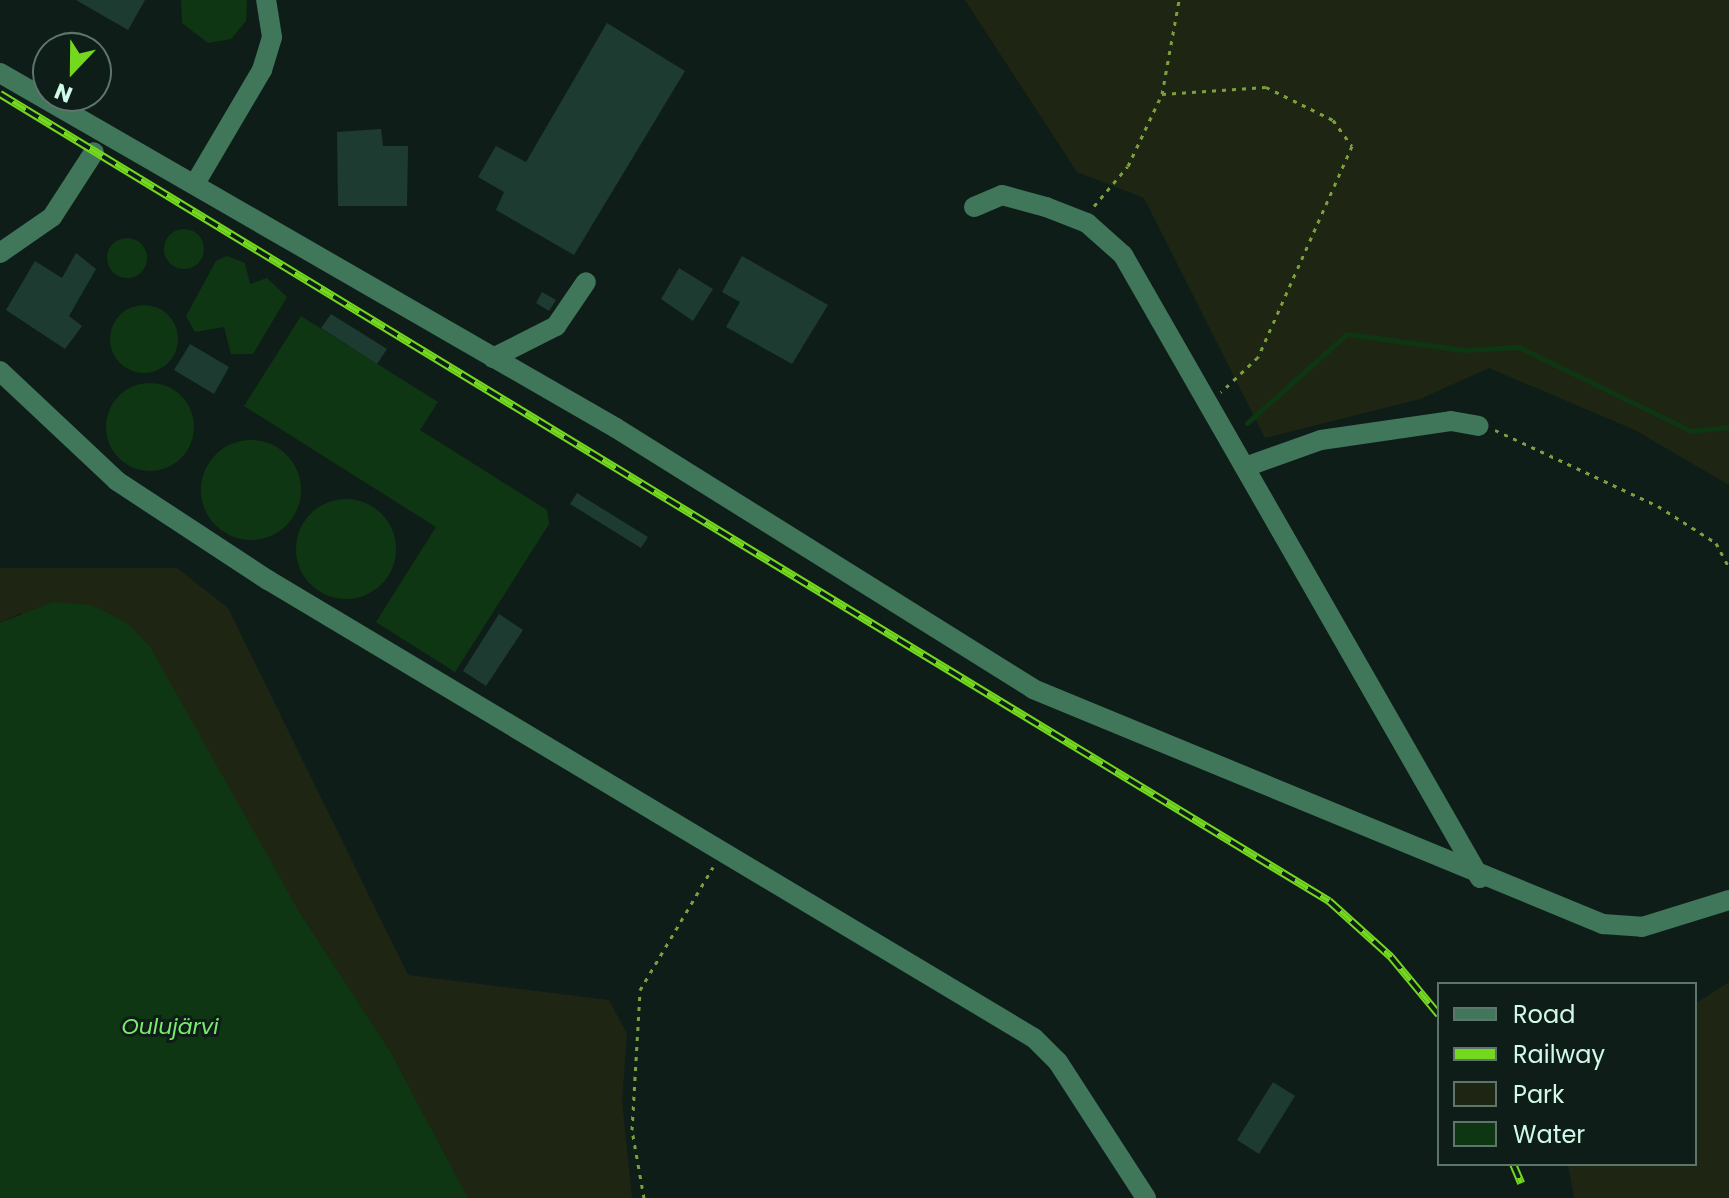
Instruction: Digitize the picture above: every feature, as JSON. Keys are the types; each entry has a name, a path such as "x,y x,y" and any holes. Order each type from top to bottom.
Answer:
{"street":[{"path":"196,182 262,70 272,37 266,0"},
{"path":"0,73 196,182 493,358 1033,689 1206,756 1480,878 1603,924 1642,927 1729,900"},
{"path":"0,253 52,217 94,152"},
{"path":"974,207 1002,195 1087,223 1123,255 1248,466 1480,878"},
{"path":"493,358 556,326 586,282"},
{"path":"0,371 129,490 268,580 724,849 1034,1038 1146,1198"},
{"path":"1248,466 1321,440 1451,421 1479,426"}],"path":[{"path":"1087,223 1140,145 1162,94 1179,0"},
{"path":"1162,94 1266,87 1333,120 1352,146 1258,357 1208,402"},
{"path":"1479,426 1531,441 1658,506 1716,543 1729,567"},
{"path":"644,1198 632,1130 640,990 724,849"}],"green space":[{"path":"965,0 1729,0 1729,485 1635,430 1489,368 1420,399 1265,438 1144,198 1077,172"},
{"path":"0,568 177,568 228,608 408,975 609,1000 627,1034 622,1101 632,1198 468,1198 390,1051 298,910 21,613 0,623"},
{"path":"1729,982 1729,1198 1574,1198 1568,1166 1697,1166 1697,1003"}],"water":[{"path":"181,0 247,0 246,21 231,39 208,43 182,23"},
{"path":"184,229 198,235 204,249 198,263 184,269 170,263 164,249 170,235"},
{"path":"127,238 141,244 147,258 141,272 127,278 113,272 107,258 113,244"},
{"path":"227,256 245,263 250,284 267,278 287,297 253,354 231,354 224,327 195,332 186,316 216,261"},
{"path":"151,305 172,320 178,339 176,352 168,363 151,373 137,373 120,363 112,352 110,332 120,315 131,307"},
{"path":"301,316 438,402 420,430 547,510 549,524 455,672 376,622 436,527 244,406"},
{"path":"150,383 167,387 181,396 190,410 194,427 190,444 181,458 167,467 150,471 133,467 119,458 110,444 106,427 110,410 119,396 133,387"},
{"path":"251,440 270,444 286,455 297,471 301,490 297,509 286,525 270,536 251,540 232,536 216,525 205,509 201,490 205,471 216,455 232,444"},
{"path":"346,499 365,503 381,514 392,530 396,549 392,568 381,584 365,595 346,599 327,595 311,584 300,568 296,549 300,530 311,514 327,503"},
{"name":"Oulujärvi","path":"53,602 92,605 127,623 150,647 298,910 390,1051 468,1198 0,1198 0,623"}],"building":[{"path":"76,0 145,0 128,30"},
{"path":"607,23 685,71 574,255 496,210 504,192 478,177 496,146 526,162"},
{"path":"381,129 383,146 408,146 407,206 338,206 337,132"},
{"path":"76,253 96,269 69,316 82,326 65,349 6,310 35,261 62,278"},
{"path":"742,256 828,305 792,364 726,327 740,302 722,292"},
{"path":"679,268 713,289 693,321 661,299"},
{"path":"542,292 556,300 549,311 536,303"},
{"path":"331,314 387,349 377,364 321,328"},
{"path":"190,344 229,367 214,394 174,370"},
{"path":"577,493 648,537 641,548 570,504"},
{"path":"499,614 523,630 486,686 463,671"},
{"path":"1273,1082 1295,1096 1259,1154 1237,1140"}],"waterway":[{"path":"1247,423 1347,334 1464,350 1519,347 1691,431 1729,427"}],"railway":[{"path":"0,94 1329,901 1391,957 1437,1013"},
{"path":"1514,1166 1521,1183"}]}
